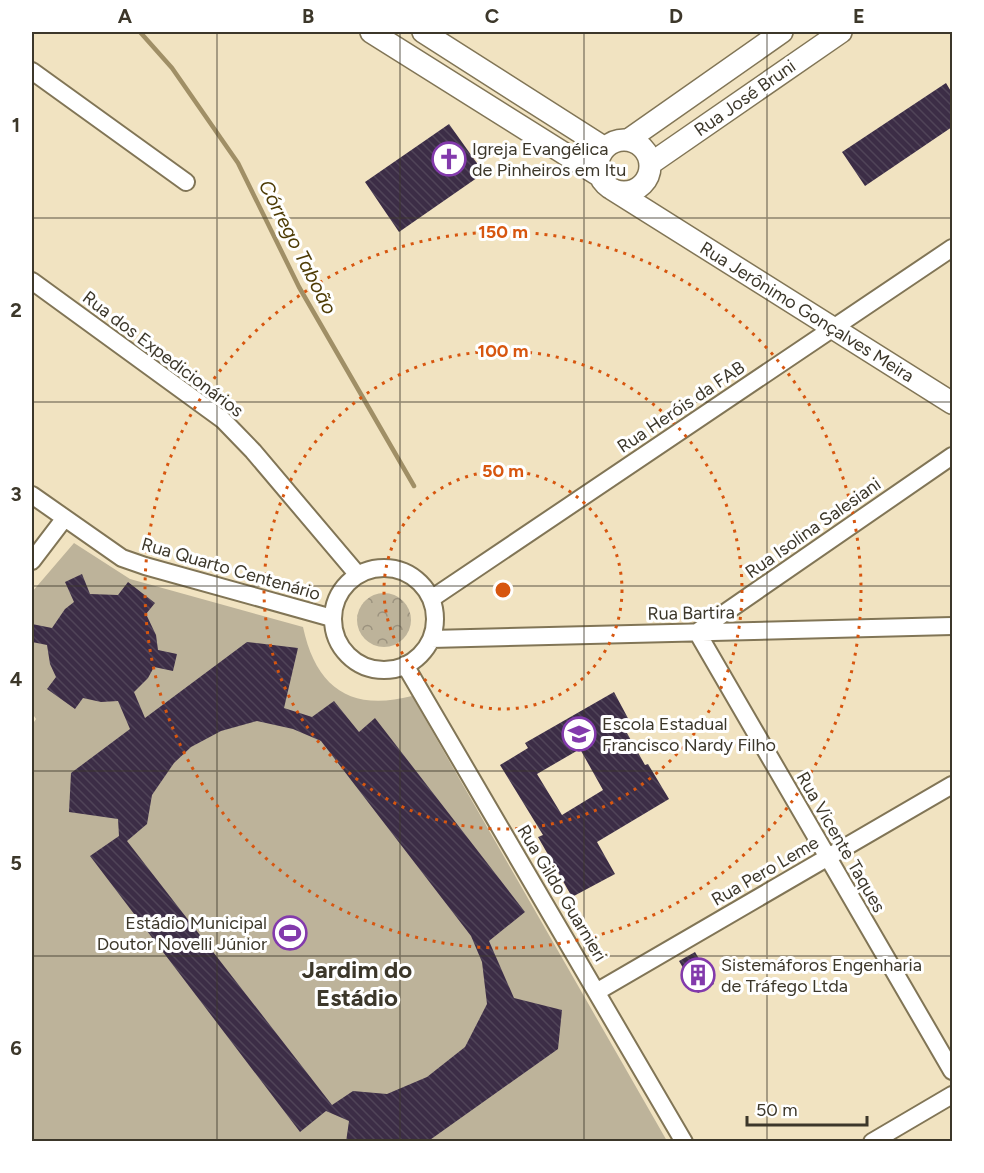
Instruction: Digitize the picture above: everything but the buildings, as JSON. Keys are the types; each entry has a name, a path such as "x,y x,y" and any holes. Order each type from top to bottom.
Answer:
{"street":[{"name":"Rua Jerônimo Gonçalves Meira","path":"370,32 606,183 661,221 952,403"},
{"path":"423,32 605,148"},
{"name":"Rua José Bruni","path":"628,140 782,32"},
{"name":"Rua José Bruni","path":"650,169 840,32"},
{"path":"32,71 186,182"},
{"path":"650,169 644,182 638,188 620,192 606,183 598,166 599,157 611,143 628,140 644,148 648,156 661,221"},
{"name":"Rua Heróis da FAB","path":"431,599 952,248"},
{"name":"Rua dos Expedicionários","path":"32,281 223,420 253,451 358,575"},
{"name":"Rua Isolina Salesiani","path":"697,632 952,456"},
{"name":"Rua Quarto Centenário","path":"32,495 64,519 129,561 332,618"},
{"path":"32,561 64,519"},
{"path":"382,568 394,569 416,580 431,599 435,619 431,639 416,658 405,665 391,669 376,669 356,661 340,646 334,633 332,618 339,593 358,575 382,568"},
{"name":"Rua Bartira","path":"431,639 952,626"},
{"name":"Rua Vicente Taques","path":"697,632 952,1071"},
{"name":"Rua Gildo Guarnieri","path":"405,665 598,991 684,1142"},
{"name":"Rua Pero Leme","path":"598,991 952,785"},
{"path":"872,1142 952,1095"}],"green space":[{"name":"Estádio Municipal Doutor Novelli Júnior","path":"74,543 130,579 303,627 317,666 327,680 354,697 371,701 412,696 667,1141 32,1142 32,725 36,719 32,713 32,592"},
{"path":"379,593 389,593 399,597 407,605 411,620 407,635 399,643 389,647 379,647 369,643 361,635 357,625 357,615 361,605 369,597"}],"waterway":[{"name":"Córrego Taboão","path":"140,32 172,68 238,163 299,287 414,486"}],"place":[{"name":"Igreja Evangélica de Pinheiros em Itu","path":"449,159"},
{"name":"Escola Estadual Francisco Nardy Filho","path":"579,734"},
{"name":"Estádio Municipal Doutor Novelli Júnior","path":"290,933"},
{"name":"Sistemáforos Engenharia de Tráfego Ltda","path":"698,975"}],"district":[{"name":"Jardim do Estádio","path":"357,983"}]}
